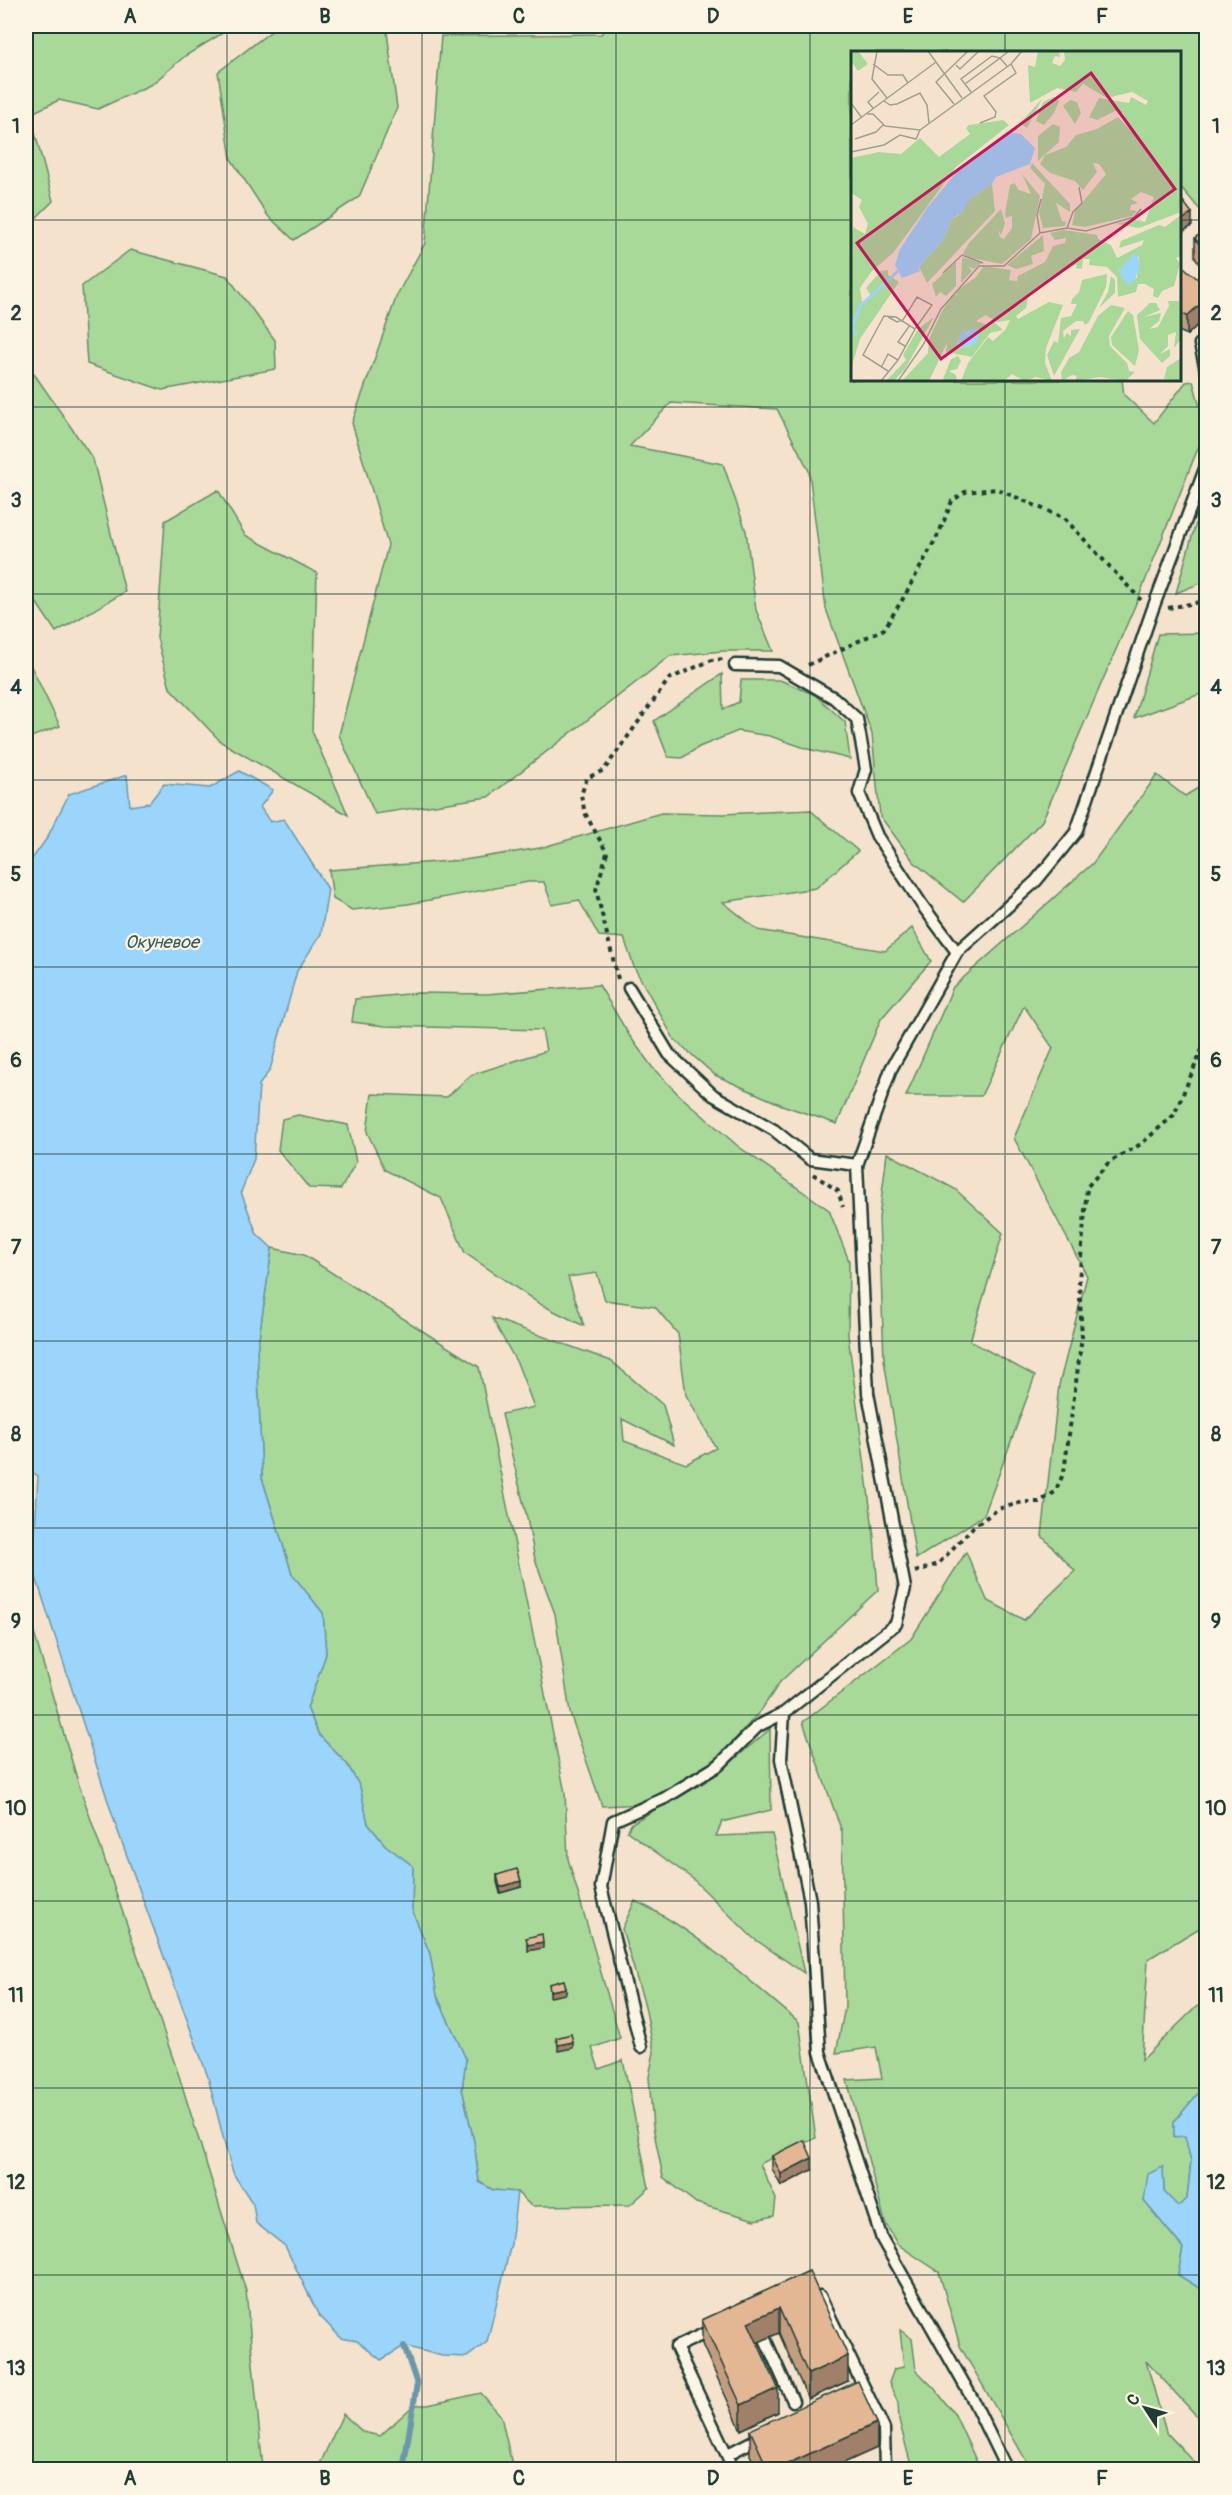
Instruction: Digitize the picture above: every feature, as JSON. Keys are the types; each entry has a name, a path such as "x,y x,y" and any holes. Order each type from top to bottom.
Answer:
{"lane":[{"path":"1200,344 1206,370"},
{"path":"641,2047 601,1887 613,1821 665,1798 719,1765 758,1726 784,1713 896,1624 905,1588 868,1393 857,1166 891,1069 957,952 1036,881 1076,832 1152,611 1206,466"},
{"path":"733,662 779,666 834,698 857,719 866,769 859,793 877,836 922,905 957,952"},
{"path":"625,987 669,1054 713,1095 774,1130 810,1159 857,1166"},
{"path":"784,1713 781,1759 810,1901 820,2052 882,2239 972,2398 1007,2469"},
{"path":"813,2283 859,2388 884,2429 885,2469"},
{"path":"729,2322 676,2347 734,2469"},
{"path":"765,2339 794,2401"},
{"path":"728,2454 770,2433"}],"path":[{"path":"802,664 810,666 884,629 939,533 952,501 965,492 997,489 1064,518 1152,611 1206,601"},
{"path":"625,987 596,890 607,853 585,813 581,795 587,777 604,771 669,679 712,660 733,662"},
{"path":"902,1572 911,1574 938,1564 973,1527 998,1509 1023,1502 1039,1502 1055,1491 1064,1472 1082,1336 1079,1281 1087,1187 1109,1162 1141,1144 1174,1115 1206,1040"},
{"path":"810,1172 838,1191 845,1213"}],"green space":[{"path":"26,26 234,26 185,56 152,84 98,109 59,100 30,114 53,201 26,228"},
{"path":"278,26 394,26 387,32 397,108 359,197 294,240 268,216 231,159 218,72"},
{"path":"608,26 1206,26 1206,217 1181,187 1181,51 851,51 851,381 1122,381 1124,395 1154,423 1186,382 1193,381 1202,414 1202,438 1140,594 1042,821 963,902 914,862 880,816 872,734 826,609 809,471 777,409 671,403 630,446 723,464 746,531 756,610 773,651 723,651 670,656 488,797 375,814 339,735 388,545 352,423 397,295 425,243 441,36 601,34"},
{"path":"130,250 227,276 275,340 276,369 162,390 87,364 82,286"},
{"path":"30,368 93,459 125,592 56,632 26,587 26,369"},
{"path":"218,490 245,535 317,573 312,731 348,815 221,742 170,688 157,638 165,521"},
{"path":"1206,499 1206,581 1176,593 1197,519"},
{"path":"1206,633 1206,692 1134,718 1158,634"},
{"path":"26,656 60,726 26,739"},
{"path":"722,674 723,709 739,702 741,680 780,680 815,695 845,722 850,759 808,749 770,736 738,731 699,747 682,758 668,757 654,721"},
{"path":"1157,775 1185,796 1206,783 1206,1924 1148,1959 1142,2060 1196,2007 1206,2002 1206,2084 1174,2122 1174,2136 1185,2135 1191,2161 1187,2199 1178,2207 1164,2192 1163,2168 1144,2201 1183,2248 1178,2275 1206,2292 1206,2306 1203,2310 1206,2313 1206,2426 1146,2361 1166,2432 1201,2469 1031,2469 960,2346 939,2272 897,2244 885,2222 847,2080 882,2078 876,2047 836,2053 845,2007 842,1832 803,1722 911,1639 966,1552 987,1600 1024,1620 1075,1571 1042,1536 1059,1385 1087,1276 1014,1138 1053,1048 1024,1006 981,1096 906,1096 953,987 1093,863"},
{"path":"810,810 858,851 816,888 723,902 758,930 885,951 912,928 931,961 881,1019 837,1124 782,1105 715,1075 674,1039 634,967 624,938 599,936 579,900 552,905 544,882 528,882 408,904 352,910 333,899 329,870 464,860 540,848 661,813 723,814"},
{"path":"599,985 629,1035 652,1067 678,1094 739,1147 829,1210 849,1261 848,1335 874,1537 878,1590 780,1682 762,1709 716,1761 645,1804 602,1806 570,1713 555,1614 535,1559 502,1414 534,1407 518,1365 492,1318 611,1361 663,1405 674,1445 622,1419 624,1441 686,1464 716,1448 686,1395 678,1334 655,1307 605,1300 597,1273 568,1277 584,1326 540,1304 465,1253 441,1198 385,1170 367,1132 372,1094 447,1097 471,1075 546,1051 542,1030 385,1026 352,1022 355,999 418,993 487,994"},
{"path":"298,1115 348,1125 356,1162 341,1189 309,1188 278,1150 282,1119"},
{"path":"887,1153 955,1189 1003,1233 970,1341 1035,1376 984,1515 916,1559 884,1360 879,1218"},
{"path":"272,1248 304,1255 479,1367 565,1793 568,1859 620,2038 592,2048 599,2069 623,2060 649,2188 630,2205 531,2206 517,2192 493,2190 479,2182 474,2142 462,2089 466,2059 437,1996 430,1954 412,1910 413,1866 385,1845 368,1824 360,1787 347,1764 319,1735 307,1708 326,1654 323,1613 292,1574 262,1478 257,1351"},
{"path":"26,1606 78,1782 179,2076 246,2291 263,2469 26,2469"},
{"path":"770,1729 771,1810 722,1822 716,1836 772,1834 804,1973 753,1938 693,1879 627,1831 632,1823 722,1770"},
{"path":"635,1901 657,1912 700,1940 799,2022 816,2138 800,2143 760,2164 776,2199 774,2216 755,2220 696,2203 663,2177 653,2127 649,2077 654,2052 645,2006 622,1929"},
{"path":"900,2330 912,2339 916,2370 935,2389 955,2415 980,2469 912,2469 899,2420 898,2403 889,2383 894,2369 904,2367"},
{"path":"481,2393 501,2416 513,2469 320,2470 319,2466 343,2414 363,2432 380,2436 414,2405 428,2405"}],"water":[{"name":"Окуневое","path":"239,771 273,790 260,807 270,822 284,819 328,889 321,934 297,971 270,1070 259,1085 254,1159 241,1192 257,1234 272,1248 257,1351 262,1478 292,1574 323,1613 326,1654 307,1708 319,1735 347,1764 360,1787 368,1824 385,1845 413,1866 412,1910 430,1954 437,1996 466,2059 462,2089 474,2142 479,2182 493,2190 517,2192 511,2244 487,2342 467,2357 442,2356 404,2346 381,2360 357,2341 341,2338 318,2314 285,2246 256,2223 253,2204 234,2175 208,2077 116,1826 33,1568 38,1476 26,1468 26,1330 28,1326 26,1304 26,861 30,862 47,838 69,794 127,775 130,806 149,803 164,784 210,788"},
{"path":"1206,2084 1206,2292 1178,2275 1183,2248 1144,2201 1148,2174 1163,2167 1164,2192 1178,2206 1187,2199 1191,2161 1185,2136 1174,2137 1174,2122"}],"building":[{"path":"1181,199 1192,213 1181,221"},
{"path":"1206,230 1206,255 1195,238"},
{"path":"1181,265 1206,286 1206,299 1187,316 1181,313"},
{"path":"517,1869 521,1881 500,1887 497,1875"},
{"path":"542,1934 543,1942 528,1945 526,1938"},
{"path":"564,1980 566,1988 550,1991 549,1984"},
{"path":"571,2034 573,2042 558,2045 556,2038"},
{"path":"804,2140 812,2158 781,2174 772,2156"},
{"path":"809,2271 848,2356 808,2374 779,2308 748,2322 778,2388 741,2405 702,2320"},
{"path":"858,2381 877,2423 776,2469 768,2469 750,2430"},
{"path":"384,2465 385,2469 369,2469"}],"waterway":[{"path":"403,2470 417,2384 404,2346"}]}
